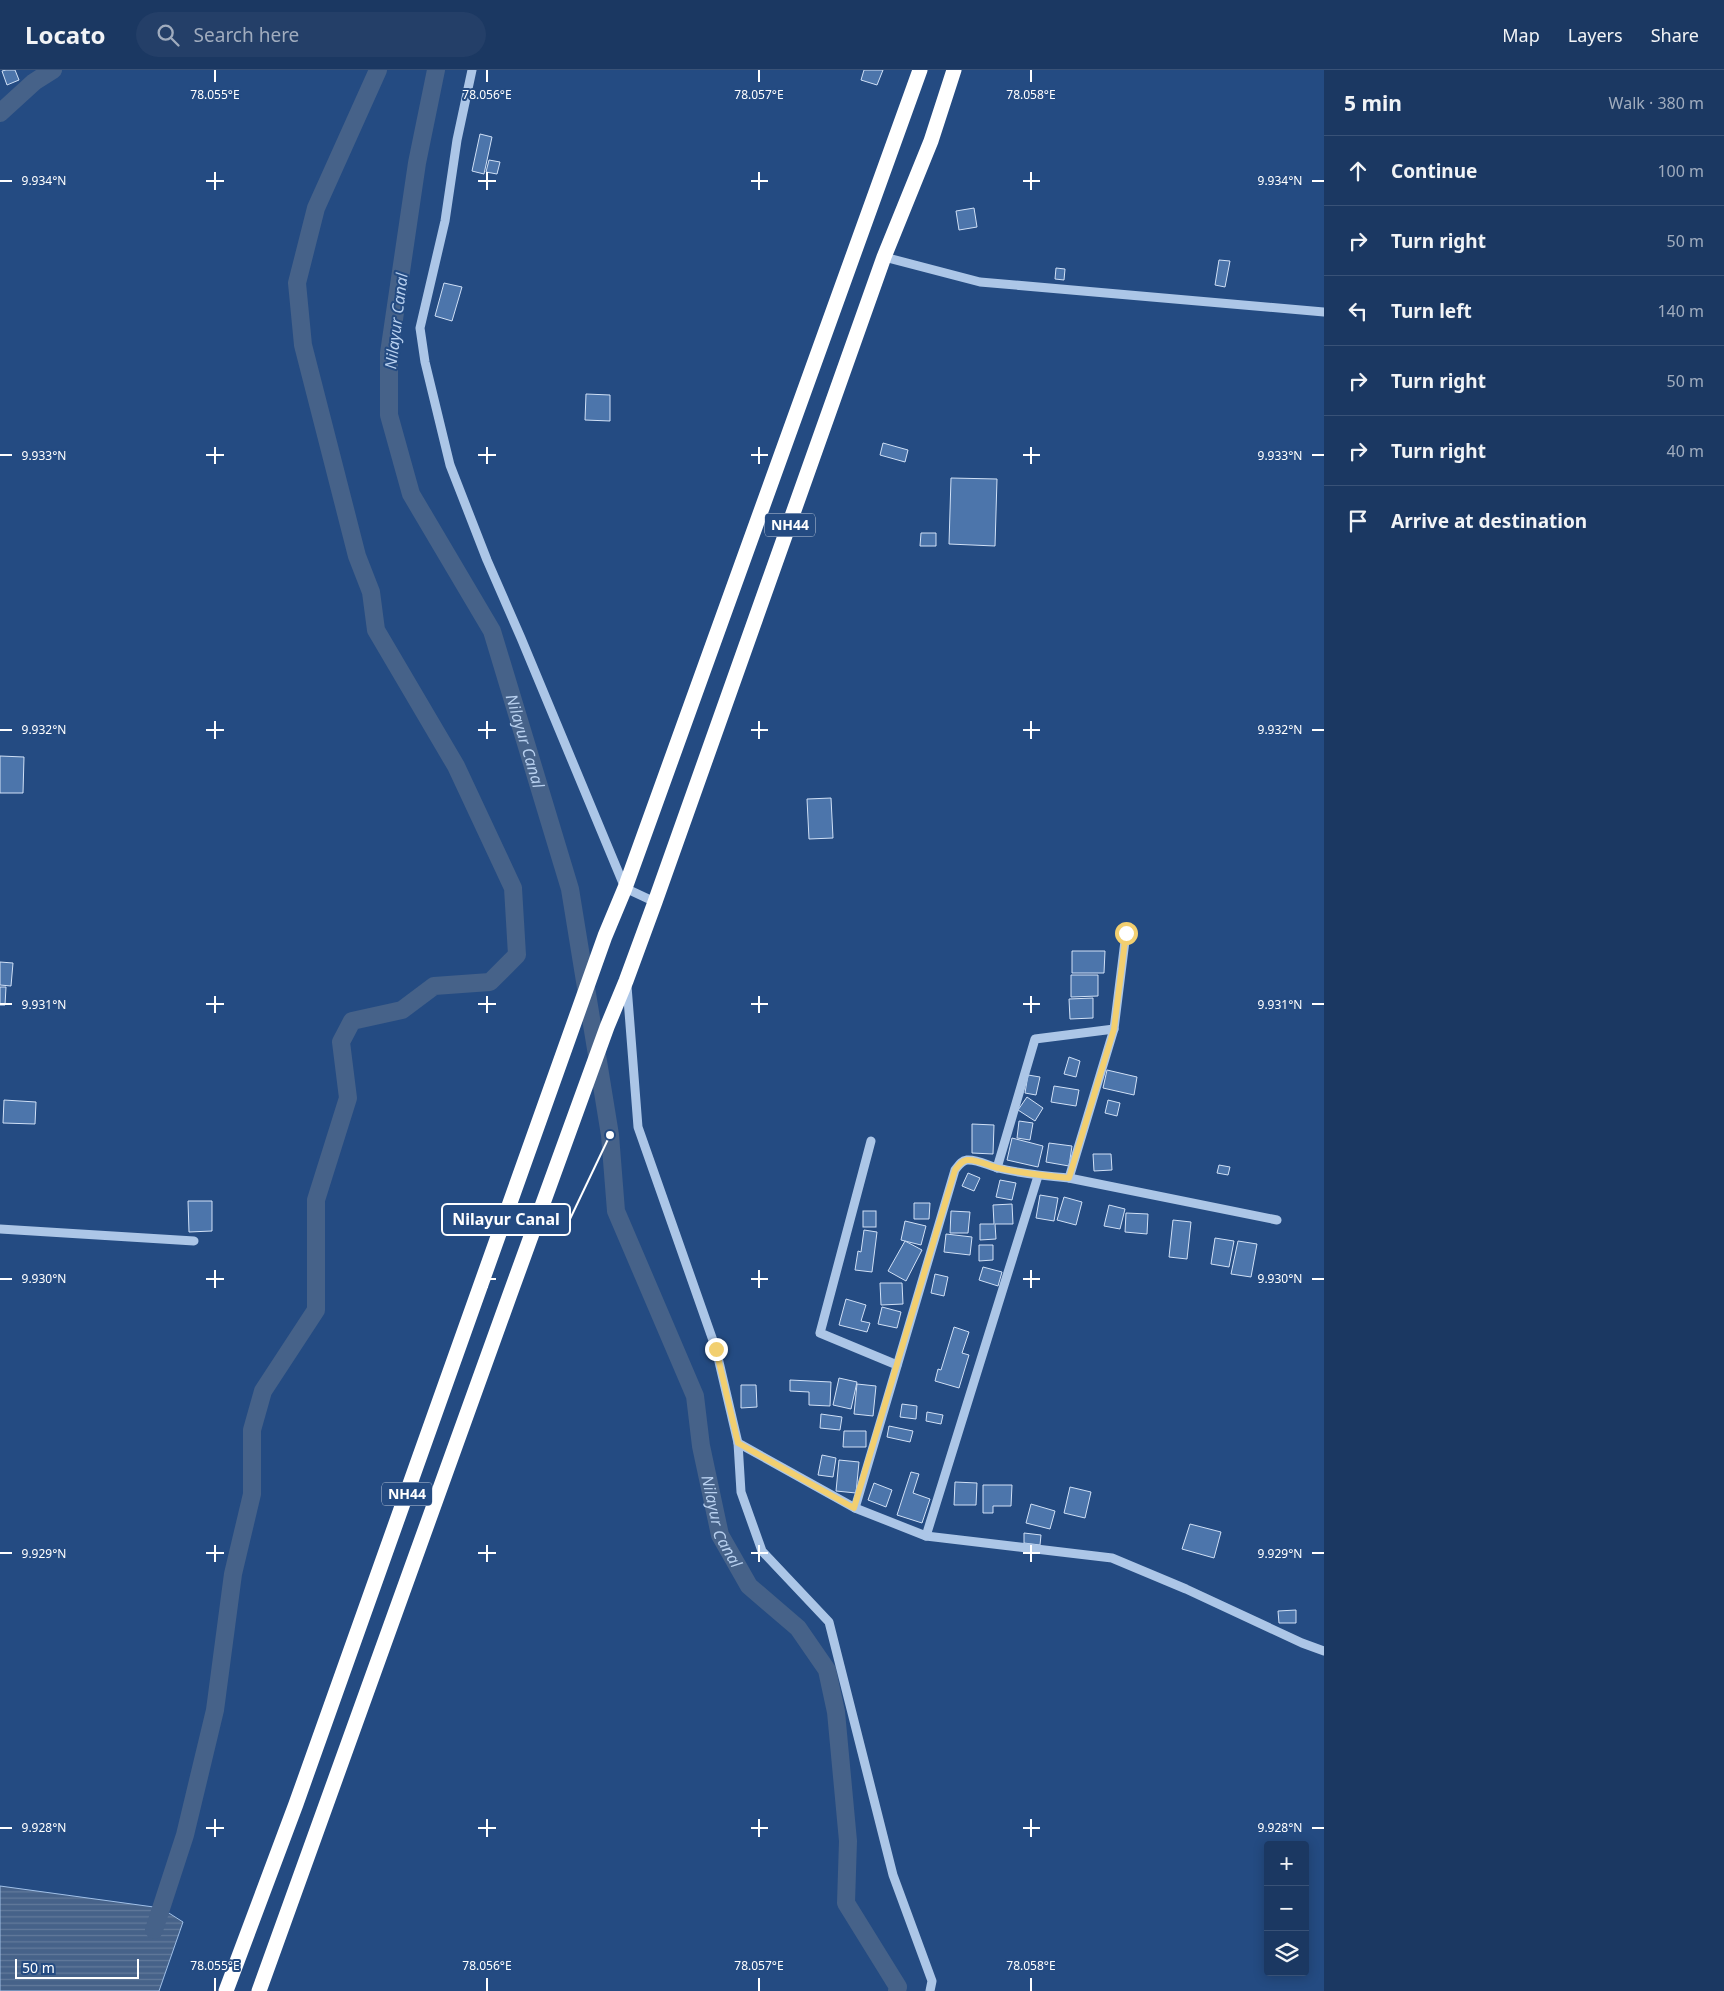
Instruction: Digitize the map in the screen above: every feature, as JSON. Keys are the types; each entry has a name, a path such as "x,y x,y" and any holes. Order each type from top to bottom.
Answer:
{"highway":[{"name":"NH44","path":"226,1991 296,1804 605,936 625,888 920,70"},
{"name":"NH44","path":"259,1991 607,1027 655,902 884,257 931,141 954,74"}],"street":[{"path":"472,70 457,140 445,220 420,328 425,362 450,465 487,560 625,888 655,902"},
{"path":"884,257 980,282 1324,312"},
{"path":"1069,1178 1114,1029 1126,933"},
{"path":"626,981 638,1127 716,1349 738,1443 741,1492 762,1551 829,1622 893,1875 932,1981 930,1991"},
{"path":"997,1168 1035,1039 1114,1029"},
{"path":"871,1141 820,1333 897,1365"},
{"path":"854,1508 955,1170 960,1163 967,1160 1038,1176 1069,1178 1277,1220"},
{"path":"926,1536 1038,1176"},
{"path":"0,1229 194,1241"},
{"path":"738,1443 854,1508 926,1536 1112,1558 1186,1589 1324,1652"}],"water":[{"path":"0,1886 161,1908 183,1922 159,1991 0,1991"}],"building":[{"path":"15,70 19,80 7,85 2,71"},
{"path":"864,70 883,70 877,85 861,80"},
{"path":"480,134 492,137 484,174 472,171"},
{"path":"489,160 500,162 497,174 486,172"},
{"path":"974,208 977,227 959,230 956,211"},
{"path":"1219,260 1230,261 1225,287 1215,285"},
{"path":"1056,268 1065,269 1064,280 1055,279"},
{"path":"444,283 462,287 452,321 435,316"},
{"path":"586,394 610,395 610,421 585,420"},
{"path":"883,443 908,450 905,462 880,455"},
{"path":"951,478 997,479 995,546 949,544"},
{"path":"921,533 936,533 936,546 920,546"},
{"path":"0,756 24,757 23,793 0,793"},
{"path":"831,798 833,838 809,839 807,799"},
{"path":"1072,951 1105,951 1104,973 1072,973"},
{"path":"0,962 13,963 11,986 0,985"},
{"path":"1071,975 1098,975 1098,996 1071,997"},
{"path":"0,987 6,987 5,1005 0,1005"},
{"path":"1093,998 1093,1018 1070,1019 1069,999"},
{"path":"1069,1057 1080,1061 1076,1077 1064,1074"},
{"path":"1107,1070 1137,1077 1134,1095 1103,1088"},
{"path":"1028,1075 1040,1077 1036,1095 1025,1093"},
{"path":"1054,1086 1079,1090 1076,1106 1051,1102"},
{"path":"1027,1097 1043,1108 1035,1121 1018,1110"},
{"path":"4,1100 36,1102 35,1124 3,1123"},
{"path":"1108,1100 1120,1103 1117,1116 1105,1113"},
{"path":"1019,1121 1033,1123 1030,1140 1017,1138"},
{"path":"972,1124 994,1125 993,1154 972,1153"},
{"path":"1012,1138 1043,1146 1038,1167 1007,1160"},
{"path":"1049,1143 1072,1146 1069,1166 1046,1162"},
{"path":"1093,1154 1111,1154 1112,1170 1094,1171"},
{"path":"1219,1165 1230,1167 1228,1175 1217,1173"},
{"path":"968,1173 980,1178 974,1191 962,1186"},
{"path":"1000,1180 1016,1183 1012,1200 996,1197"},
{"path":"1040,1195 1058,1198 1054,1221 1036,1218"},
{"path":"1064,1197 1082,1202 1076,1225 1057,1220"},
{"path":"188,1201 212,1201 212,1231 189,1232"},
{"path":"914,1203 930,1203 929,1219 914,1219"},
{"path":"1012,1204 1013,1224 995,1224 996,1239 980,1240 980,1224 994,1224 993,1205"},
{"path":"1109,1205 1125,1209 1120,1229 1104,1226"},
{"path":"863,1211 876,1211 876,1227 863,1227"},
{"path":"951,1211 970,1212 968,1233 950,1233"},
{"path":"1126,1213 1148,1214 1147,1234 1125,1232"},
{"path":"1173,1220 1191,1222 1187,1259 1169,1257"},
{"path":"905,1221 926,1226 921,1245 901,1240"},
{"path":"864,1230 877,1232 872,1272 855,1270 858,1251 861,1252"},
{"path":"946,1234 972,1237 970,1255 944,1252"},
{"path":"1215,1238 1234,1241 1229,1267 1211,1264"},
{"path":"905,1241 922,1250 906,1281 888,1271"},
{"path":"1238,1241 1257,1244 1251,1277 1231,1274"},
{"path":"979,1245 993,1245 993,1260 979,1261"},
{"path":"983,1267 1002,1272 998,1286 979,1280"},
{"path":"935,1274 948,1277 944,1296 931,1293"},
{"path":"880,1283 902,1283 903,1304 881,1305"},
{"path":"846,1299 866,1305 861,1321 870,1323 867,1332 839,1325"},
{"path":"882,1307 901,1312 897,1328 878,1324"},
{"path":"954,1327 969,1332 962,1353 969,1355 959,1388 935,1381 938,1369 941,1370"},
{"path":"839,1378 857,1382 851,1409 833,1405"},
{"path":"790,1380 831,1382 830,1406 809,1405 809,1392 790,1391"},
{"path":"857,1384 876,1386 873,1416 854,1414"},
{"path":"741,1385 756,1385 757,1407 741,1408"},
{"path":"902,1404 917,1406 916,1419 900,1417"},
{"path":"927,1412 943,1415 941,1424 926,1421"},
{"path":"821,1414 842,1417 840,1430 820,1428"},
{"path":"889,1426 913,1431 910,1442 887,1437"},
{"path":"844,1431 866,1431 866,1447 843,1447"},
{"path":"822,1455 836,1458 833,1477 818,1475"},
{"path":"839,1460 859,1462 856,1493 836,1491"},
{"path":"911,1472 919,1474 913,1493 930,1499 922,1523 897,1515"},
{"path":"955,1482 977,1483 976,1505 954,1505"},
{"path":"874,1483 892,1490 886,1507 868,1500"},
{"path":"983,1485 1012,1485 1011,1506 993,1506 993,1513 983,1513"},
{"path":"1070,1487 1091,1492 1085,1518 1064,1513"},
{"path":"1031,1504 1055,1511 1050,1529 1026,1523"},
{"path":"1190,1524 1221,1532 1214,1558 1182,1549"},
{"path":"1024,1533 1041,1535 1040,1545 1024,1543"},
{"path":"1296,1610 1296,1623 1279,1623 1278,1611"}],"waterway":[{"path":"0,113 34,82 53,70"},
{"path":"154,1930 185,1835 215,1710 233,1574 252,1494 252,1430 263,1391 316,1310 316,1200 348,1098 341,1042 352,1021 402,1010 434,986 490,982 517,955 513,888 456,766 376,630 371,592 357,556 303,345 297,283 316,208 378,70"},
{"name":"Nilayur Canal","path":"436,70 417,163 389,353 389,415 411,494 492,631 570,889 610,1135 616,1211 695,1396 701,1446 720,1535 749,1586 798,1628 827,1670 836,1712 848,1841 846,1903 898,1987 897,1991"}],"place":[{"name":"Nilayur Canal","path":"610,1135"}],"route":[{"path":"716,1349 738,1443 854,1508 955,1170 960,1163 967,1160 1038,1176 1069,1178 1114,1029 1126,933"}]}
